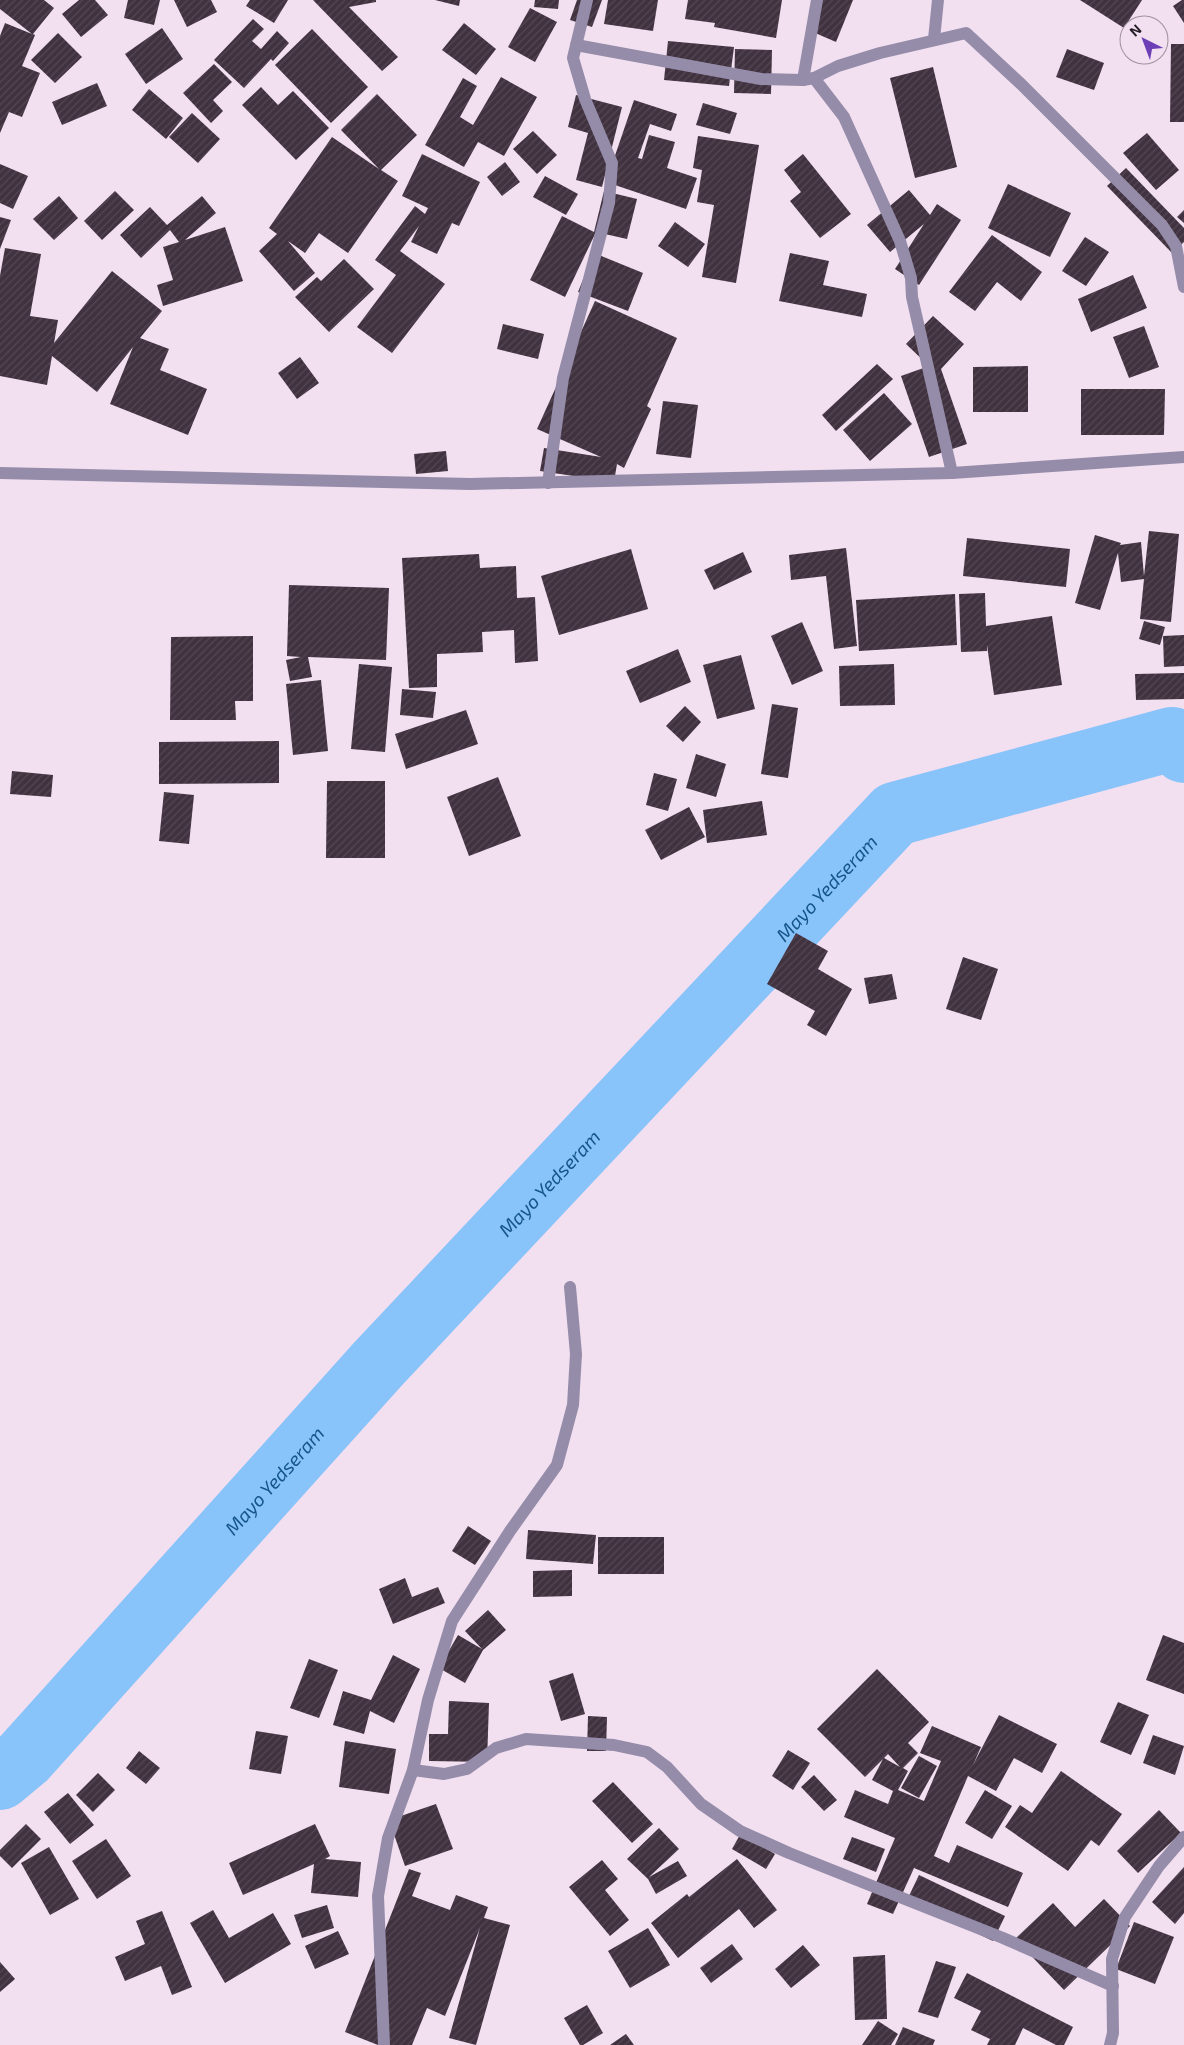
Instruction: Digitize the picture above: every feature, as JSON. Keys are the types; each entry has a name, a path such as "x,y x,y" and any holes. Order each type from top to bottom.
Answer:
{"street":[{"path":"548,483 563,378 609,203 612,163 585,99 573,58 587,0"},
{"path":"817,0 809,79 844,117 900,241 912,278 912,297 952,473"},
{"path":"934,39 938,0"},
{"path":"576,45 761,79 809,79 838,66 880,53 966,33 1014,77 1162,225 1176,246 1182,266 1184,288"},
{"path":"0,473 470,484 952,473 1184,458"},
{"path":"384,2045 378,1896 388,1838 413,1770 428,1700 452,1621 510,1531 557,1465 573,1405 576,1354 570,1287"},
{"path":"413,1770 444,1774 467,1769 496,1748 526,1739 614,1745 647,1752 666,1767 700,1804 740,1831 1003,1938 1113,1986"},
{"path":"1110,2045 1113,2033 1112,1959 1125,1917 1159,1866 1184,1837"}],"building":[{"path":"0,0 44,0 54,8 33,34 35,35 22,66 40,73 22,117 9,112 0,133 0,36 5,23 32,34 0,9"},
{"path":"79,0 95,0 108,15 81,37 62,14"},
{"path":"128,0 160,0 154,25 124,18"},
{"path":"174,0 211,0 217,12 187,27"},
{"path":"250,0 288,0 274,23 246,6"},
{"path":"313,0 376,0 376,2 349,7 398,57 382,71"},
{"path":"435,0 460,0 459,6"},
{"path":"535,0 559,0 558,9 534,7"},
{"path":"577,0 602,0 592,27 570,20"},
{"path":"608,0 658,0 653,31 604,24"},
{"path":"688,0 782,0 776,38 714,27 715,23 685,19"},
{"path":"818,0 853,0 836,42 806,29"},
{"path":"1080,0 1142,0 1132,15 1119,15 1119,25"},
{"path":"1184,0 1184,23 1173,6"},
{"path":"530,8 557,22 535,62 508,47"},
{"path":"253,19 264,29 252,41 261,49 277,31 289,43 244,88 214,60"},
{"path":"464,23 496,49 476,75 442,50"},
{"path":"162,28 183,59 146,84 125,54"},
{"path":"312,29 368,87 331,123 275,65"},
{"path":"58,33 82,57 55,83 31,60"},
{"path":"668,41 734,47 729,86 664,80"},
{"path":"1171,44 1184,44 1184,122 1170,122"},
{"path":"735,49 772,50 771,94 734,93"},
{"path":"1067,49 1104,63 1094,90 1056,77"},
{"path":"214,64 232,82 213,100 223,111 211,123 183,93"},
{"path":"933,67 957,167 915,178 890,78"},
{"path":"501,77 537,97 504,156 478,142 464,167 425,145 463,78 477,86 460,117 473,125"},
{"path":"97,83 107,106 62,125 52,102"},
{"path":"261,87 278,105 293,91 329,128 296,160 242,105"},
{"path":"149,89 183,118 166,139 132,110"},
{"path":"377,94 417,135 381,170 398,181 348,253 319,233 305,253 288,241 315,273 294,291 259,251 277,234 269,228 332,137 379,169 341,130"},
{"path":"576,95 622,107 602,187 576,180 588,133 568,127"},
{"path":"634,100 677,114 671,131 650,124 638,158 642,159 649,135 675,142 667,168 697,178 686,209 606,182"},
{"path":"703,103 737,113 730,134 696,125"},
{"path":"192,113 220,139 198,163 169,137"},
{"path":"533,131 557,155 537,174 513,149"},
{"path":"1147,133 1179,170 1156,190 1123,153"},
{"path":"698,136 759,145 736,283 702,277 714,205 697,202 702,170 693,168"},
{"path":"422,154 480,182 459,226 452,223 437,254 411,242 419,226 400,251 445,284 392,353 357,327 396,275 375,260 415,206 425,214 428,208 402,196"},
{"path":"803,154 851,214 820,238 790,201 801,192 784,170"},
{"path":"505,162 520,182 502,196 487,177"},
{"path":"0,164 28,176 13,209 0,203"},
{"path":"1126,168 1184,228 1184,242 1172,253 1107,186"},
{"path":"545,176 578,194 566,215 533,197"},
{"path":"1008,184 1071,213 1050,257 988,228"},
{"path":"909,190 930,215 937,204 961,220 919,285 895,269 924,224 890,252 867,225"},
{"path":"115,191 134,210 102,240 84,221"},
{"path":"604,191 637,199 627,239 596,232 565,297 530,280 562,216 594,232"},
{"path":"59,196 78,218 54,240 33,219"},
{"path":"202,196 216,213 185,240 225,227 243,281 163,306 157,285 173,280 163,247 179,242 170,230 141,258 120,235 150,207 167,225"},
{"path":"1184,210 1184,223 1177,217"},
{"path":"0,217 11,220 0,249"},
{"path":"675,222 705,244 688,267 658,246"},
{"path":"992,235 1042,272 1021,301 997,282 975,311 949,292"},
{"path":"1085,237 1109,252 1086,286 1062,271"},
{"path":"5,248 41,254 30,316 58,320 54,343 112,271 162,311 140,338 169,349 160,370 207,389 188,435 110,404 133,347 97,392 52,356 47,385 0,376 0,276"},
{"path":"594,253 643,273 628,311 578,292"},
{"path":"790,253 829,261 823,285 867,294 862,317 779,301"},
{"path":"344,259 374,289 329,332 295,297 317,277 321,281"},
{"path":"1133,275 1147,308 1091,332 1078,299"},
{"path":"595,301 677,338 647,406 651,409 624,468 617,464 614,482 540,471 544,448 601,457 537,429"},
{"path":"933,316 964,344 941,369 967,444 929,457 901,376 929,366 906,344"},
{"path":"503,324 544,334 538,359 497,349"},
{"path":"1144,326 1159,367 1129,378 1113,337"},
{"path":"300,357 319,383 297,399 278,373"},
{"path":"877,364 893,379 836,431 822,415"},
{"path":"1028,366 1028,412 973,412 973,367"},
{"path":"1081,389 1165,389 1164,435 1081,435"},
{"path":"884,393 912,424 870,461 843,430"},
{"path":"663,401 698,405 691,458 656,454"},
{"path":"446,451 448,471 416,474 414,454"},
{"path":"1149,531 1179,534 1171,622 1140,619 1144,579 1121,582 1118,553 1100,610 1075,603 1095,535 1121,543 1120,545 1141,542 1144,576"},
{"path":"967,538 1070,549 1066,587 963,576"},
{"path":"846,548 857,646 834,649 826,576 791,580 789,555"},
{"path":"631,549 648,609 559,635 541,576"},
{"path":"743,552 752,572 714,590 704,570"},
{"path":"479,554 480,568 516,566 517,598 535,597 538,661 515,663 514,630 482,632 483,652 437,654 437,687 409,688 402,558"},
{"path":"289,585 389,588 386,660 308,657 312,677 290,681 286,660 301,657 287,656"},
{"path":"985,593 986,626 1052,616 1062,685 994,695 987,645 987,651 961,652 959,594"},
{"path":"955,594 957,645 859,651 856,600"},
{"path":"1144,621 1165,627 1160,645 1139,639"},
{"path":"802,622 823,671 792,685 771,636"},
{"path":"1184,635 1184,666 1164,667 1163,636"},
{"path":"253,636 253,701 235,701 236,720 170,720 171,637"},
{"path":"678,649 691,682 640,703 626,671"},
{"path":"741,655 755,709 717,719 703,665"},
{"path":"359,664 392,667 385,752 351,749"},
{"path":"894,664 895,705 840,706 839,666"},
{"path":"1184,673 1184,699 1136,700 1135,674"},
{"path":"321,680 328,751 293,755 286,684"},
{"path":"402,689 436,692 433,718 400,715"},
{"path":"772,704 798,708 788,778 761,774"},
{"path":"685,706 701,722 683,742 666,726"},
{"path":"466,710 478,744 406,769 395,734"},
{"path":"279,741 279,783 159,784 159,742"},
{"path":"696,754 726,764 716,797 686,788"},
{"path":"12,771 53,775 51,797 10,794"},
{"path":"654,773 677,779 668,811 646,805"},
{"path":"498,777 521,836 469,856 447,797"},
{"path":"327,781 385,781 385,858 326,858"},
{"path":"164,792 194,795 189,844 159,841"},
{"path":"762,801 767,835 707,843 703,810"},
{"path":"689,807 705,837 661,860 645,830"},
{"path":"796,933 828,951 818,969 852,989 826,1036 807,1025 815,1011 767,984"},
{"path":"963,957 998,969 981,1020 946,1009"},
{"path":"892,974 897,999 869,1004 864,978"},
{"path":"468,1526 491,1541 475,1565 452,1551"},
{"path":"528,1530 596,1535 593,1564 526,1559"},
{"path":"598,1537 664,1537 664,1574 598,1574"},
{"path":"572,1570 572,1596 533,1597 533,1571"},
{"path":"405,1578 412,1597 438,1587 445,1603 393,1624 379,1589"},
{"path":"488,1610 506,1630 483,1650 465,1683 439,1668 458,1635 482,1649 465,1631"},
{"path":"1163,1635 1184,1643 1184,1694 1146,1680"},
{"path":"393,1655 420,1669 394,1723 370,1711 364,1734 333,1725 343,1691 371,1700"},
{"path":"309,1659 338,1670 319,1718 290,1708"},
{"path":"877,1669 929,1722 908,1743 918,1753 903,1768 908,1771 898,1790 924,1801 941,1761 920,1753 932,1726 981,1747 973,1765 999,1715 1057,1744 1042,1773 1014,1758 996,1791 968,1776 934,1856 949,1863 957,1845 1023,1873 1008,1907 914,1868 893,1914 867,1904 895,1838 844,1817 855,1790 888,1804 893,1791 872,1780 883,1759 865,1777 817,1729","holes":["888,1754 900,1767 884,1758"]},
{"path":"573,1673 585,1714 561,1721 549,1681"},
{"path":"449,1701 489,1703 487,1762 429,1761 429,1734 448,1734"},
{"path":"1118,1702 1149,1715 1131,1755 1100,1742"},
{"path":"588,1716 607,1717 606,1751 587,1751"},
{"path":"256,1731 288,1736 281,1774 249,1769"},
{"path":"1153,1735 1184,1746 1175,1775 1143,1763"},
{"path":"345,1741 396,1749 389,1794 339,1787"},
{"path":"788,1750 810,1763 793,1790 772,1776"},
{"path":"139,1751 160,1768 146,1784 126,1768"},
{"path":"919,1756 937,1766 919,1798 901,1788"},
{"path":"1061,1771 1122,1814 1099,1846 1091,1840 1068,1871 1005,1827 1020,1805 1032,1813"},
{"path":"98,1773 115,1790 93,1812 76,1795"},
{"path":"814,1775 837,1800 824,1811 801,1787"},
{"path":"613,1782 653,1824 632,1843 592,1801"},
{"path":"985,1790 1012,1806 992,1839 965,1823"},
{"path":"68,1793 94,1825 70,1844 44,1812"},
{"path":"436,1804 453,1849 405,1866 389,1820"},
{"path":"1159,1810 1181,1833 1138,1873 1117,1851"},
{"path":"26,1824 41,1839 12,1868 0,1856 0,1850"},
{"path":"315,1824 330,1856 325,1859 361,1862 358,1897 311,1893 314,1864 243,1895 229,1863"},
{"path":"659,1828 679,1849 649,1877 678,1861 687,1876 656,1894 648,1879 627,1859"},
{"path":"741,1833 775,1854 766,1869 732,1849"},
{"path":"852,1837 885,1849 876,1872 843,1859"},
{"path":"106,1839 131,1876 97,1899 72,1861"},
{"path":"49,1847 79,1899 50,1915 21,1863"},
{"path":"737,1859 777,1910 754,1928 739,1909 678,1958 651,1923 687,1894 689,1897"},
{"path":"602,1860 618,1879 605,1890 629,1920 610,1936 569,1887"},
{"path":"1184,1867 1184,1913 1175,1924 1152,1902"},
{"path":"409,1869 421,1873 412,1896 450,1910 456,1895 488,1907 484,1918 510,1925 476,2045 449,2038 480,1928 445,2016 427,2008 412,2045 378,2045 345,2032"},
{"path":"919,1875 1005,1916 993,1941 907,1900"},
{"path":"1104,1899 1130,1926 1064,1990 1015,1939 1053,1903 1075,1927"},
{"path":"327,1905 334,1928 302,1938 294,1915"},
{"path":"213,1910 229,1938 273,1913 291,1944 225,1983 190,1923"},
{"path":"162,1911 192,1987 172,1995 161,1966 125,1981 115,1957 145,1944 136,1921"},
{"path":"1134,1922 1174,1937 1155,1984 1116,1969"},
{"path":"648,1928 670,1965 630,1988 608,1951"},
{"path":"338,1931 349,1954 315,1969 305,1946"},
{"path":"732,1944 743,1959 711,1983 700,1968"},
{"path":"803,1945 820,1965 791,1988 775,1969"},
{"path":"885,1955 887,2019 855,2020 853,1957"},
{"path":"936,1961 956,1967 938,2018 918,2012"},
{"path":"0,1962 15,1979 0,1992"},
{"path":"967,1973 1073,2027 1064,2045 1056,2045 1023,2028 1015,2045 987,2045 990,2039 971,2030 981,2011 954,1998"},
{"path":"587,2005 603,2033 580,2045 564,2018"},
{"path":"878,2021 898,2034 891,2045 862,2045"},
{"path":"903,2027 935,2040 933,2045 895,2045"},
{"path":"626,2034 634,2045 610,2045"}],"waterway":[{"name":"Mayo Yedseram","path":"0,1778 24,1758 378,1364 895,814 1172,739 1184,751"}]}
